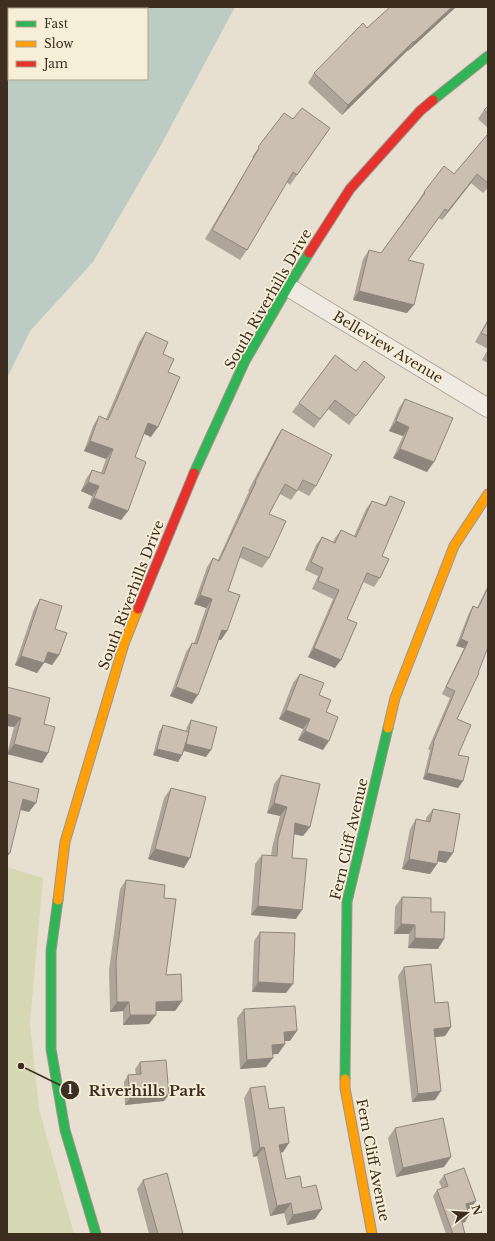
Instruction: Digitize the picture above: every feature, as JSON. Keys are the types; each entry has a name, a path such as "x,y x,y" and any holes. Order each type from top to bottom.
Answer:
{"street":[{"name":"South Riverhills Drive","path":"96,1234 65,1130 51,1050 51,951 66,842 124,644 200,460 245,361 288,287 350,190 420,111 488,56"},
{"name":"Belleview Avenue","path":"288,287 488,408"},
{"name":"Fern Cliff Avenue","path":"372,1234 345,1088 347,902 395,698 454,546 488,494"}],"green space":[{"path":"7,867 43,878 30,1023 39,1109 74,1234 7,1234"}],"shaded area":[{"path":"7,7 235,7 161,145 93,262 30,331 7,378"}],"building":[{"path":"390,7 452,7 414,41 348,105 314,73 363,23 367,28"},
{"path":"488,106 488,113 484,110"},
{"path":"302,108 330,128 297,175 293,172 247,250 212,230 259,148 258,147 284,113 293,119"},
{"path":"488,134 488,183 477,174 448,211 445,209 408,260 424,264 414,305 359,291 369,250 381,253 444,166 454,174"},
{"path":"488,321 488,336 481,333"},
{"path":"146,332 168,342 163,354 174,359 168,372 180,377 158,427 148,423 135,457 146,462 128,511 94,498 99,486 88,482 92,470 104,474 113,449 90,441 99,416 108,420"},
{"path":"335,355 356,371 364,361 385,377 356,416 335,400 320,419 299,403"},
{"path":"405,399 453,418 434,462 400,449 409,427 396,421"},
{"path":"282,429 332,455 316,486 303,480 297,491 285,484 269,514 286,521 269,558 243,547 228,591 240,595 227,631 222,630 198,695 176,687 192,643 197,644 212,599 200,595 213,558 219,561 255,482"},
{"path":"390,496 405,502 382,556 389,559 380,578 367,573 347,619 357,623 341,660 314,648 339,590 318,581 323,568 311,562 322,537 335,543 341,530 356,537 372,501 386,506"},
{"path":"488,588 488,647 479,673 457,719 471,725 458,755 469,757 463,781 427,773 433,743 455,691 446,687 468,642 461,639 473,606 478,608"},
{"path":"40,599 62,606 55,629 67,633 59,655 48,652 44,663 21,656"},
{"path":"300,674 324,683 319,695 331,700 326,712 338,717 329,741 305,731 310,719 286,710"},
{"path":"7,687 50,698 44,724 55,727 48,753 14,744 21,718 7,714"},
{"path":"191,720 217,727 211,750 186,744"},
{"path":"163,725 189,732 182,755 157,749"},
{"path":"281,775 320,784 310,827 295,823 292,858 307,859 302,910 258,906 262,855 277,856 278,839 287,807 274,803"},
{"path":"7,781 39,789 36,803 23,799 10,853 7,853"},
{"path":"171,788 206,797 190,858 155,849"},
{"path":"433,809 460,814 453,853 439,851 437,864 409,859 416,819 430,822"},
{"path":"126,880 165,885 164,898 176,899 166,975 181,974 182,1001 156,1002 156,1015 130,1015 129,1002 117,1002 116,961"},
{"path":"402,897 431,898 431,912 445,912 444,939 415,938 415,925 401,924"},
{"path":"260,932 295,933 293,984 258,982"},
{"path":"431,964 435,1003 448,1002 451,1027 434,1029 441,1091 418,1094 404,967"},
{"path":"295,1006 297,1031 284,1032 285,1044 272,1045 273,1058 247,1060 244,1009"},
{"path":"166,1060 169,1095 130,1098 128,1075 141,1074 140,1062"},
{"path":"265,1086 269,1109 284,1107 289,1143 279,1145 286,1179 300,1176 302,1188 316,1185 322,1209 293,1215 291,1203 277,1206 264,1147 260,1148 250,1088"},
{"path":"443,1118 451,1157 403,1168 395,1128"},
{"path":"464,1168 476,1201 466,1204 469,1215 461,1218 465,1234 453,1234 437,1190 448,1186 444,1175"},
{"path":"167,1173 183,1234 158,1234 143,1180"}],"traffic: fast":[{"path":"433,100 488,56"},
{"path":"194,473 245,361 309,253"},
{"path":"345,1079 347,902 388,728"},
{"path":"58,900 51,951 51,1049 65,1130 96,1234"}],"traffic: slow":[{"path":"388,728 395,698 454,546 488,494"},
{"path":"58,900 65,842 124,644 138,609"},
{"path":"345,1079 345,1088 372,1234"}],"traffic: jam":[{"path":"309,253 350,189 420,111 433,100"},
{"path":"138,609 194,473"}],"place":[{"name":"Riverhills Park","path":"21,1066"}]}
